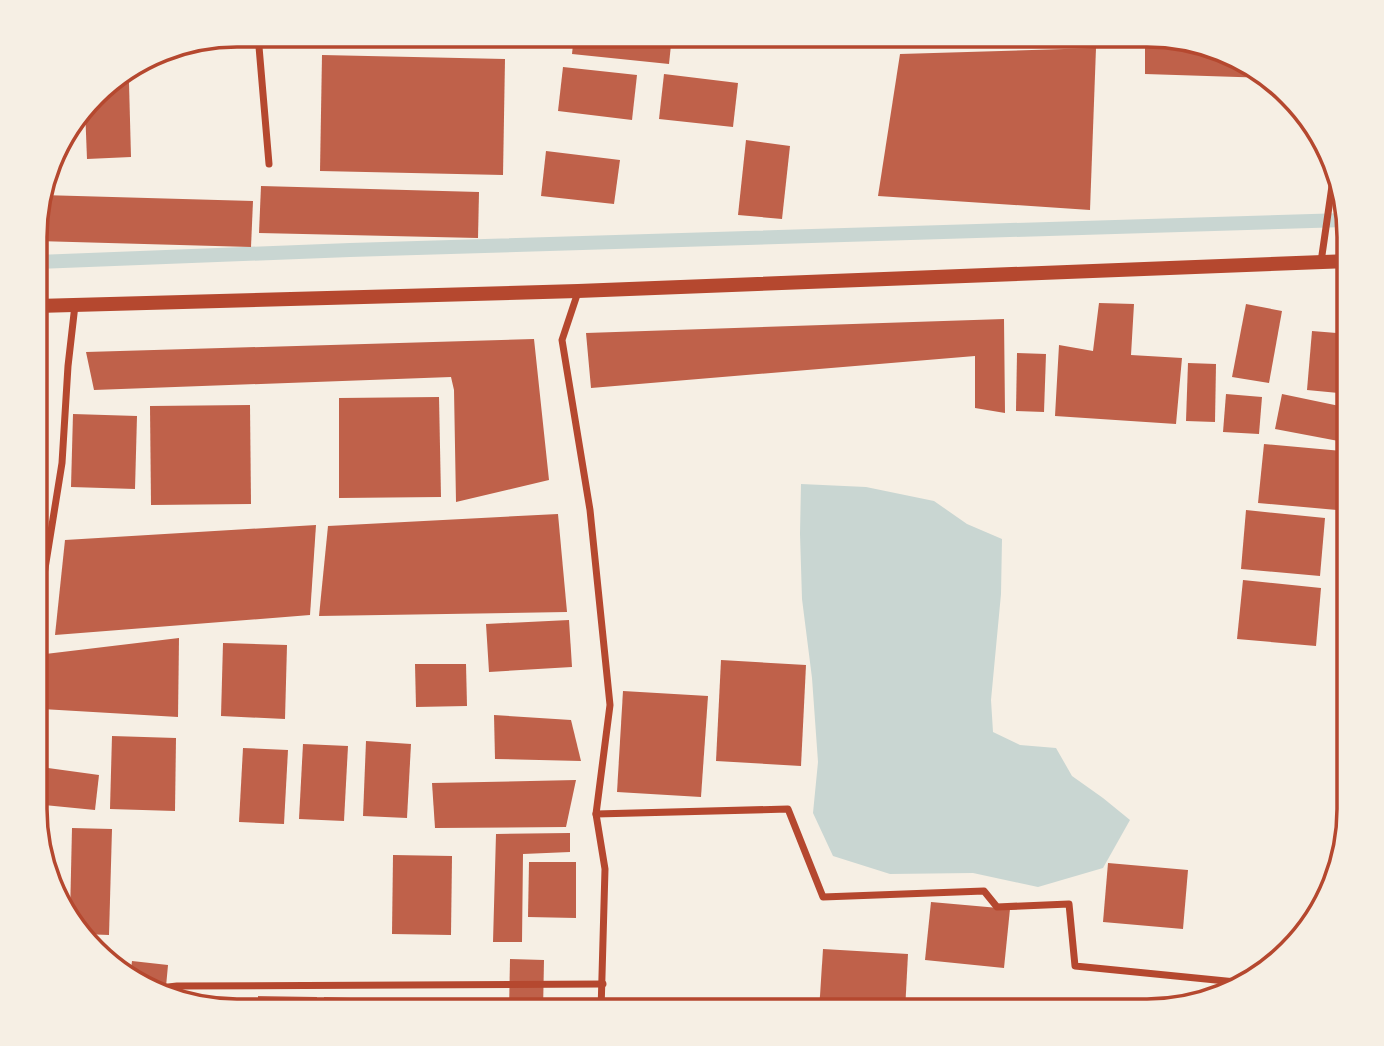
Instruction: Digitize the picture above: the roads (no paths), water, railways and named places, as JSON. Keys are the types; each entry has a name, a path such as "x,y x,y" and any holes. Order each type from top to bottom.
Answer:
{"main road":[{"path":"47,306 578,291 1337,261"}],"street":[{"path":"259,47 269,164"},
{"path":"1321,261 1331,192"},
{"path":"578,291 562,340 590,510 610,705 596,814 605,869 602,998"},
{"path":"48,553 62,463 75,306"},
{"path":"596,814 788,809 823,897 984,891 997,907 1069,904 1075,966 1226,981"},
{"path":"171,987 603,984"}],"waterway":[{"path":"47,262 1335,220"}]}
